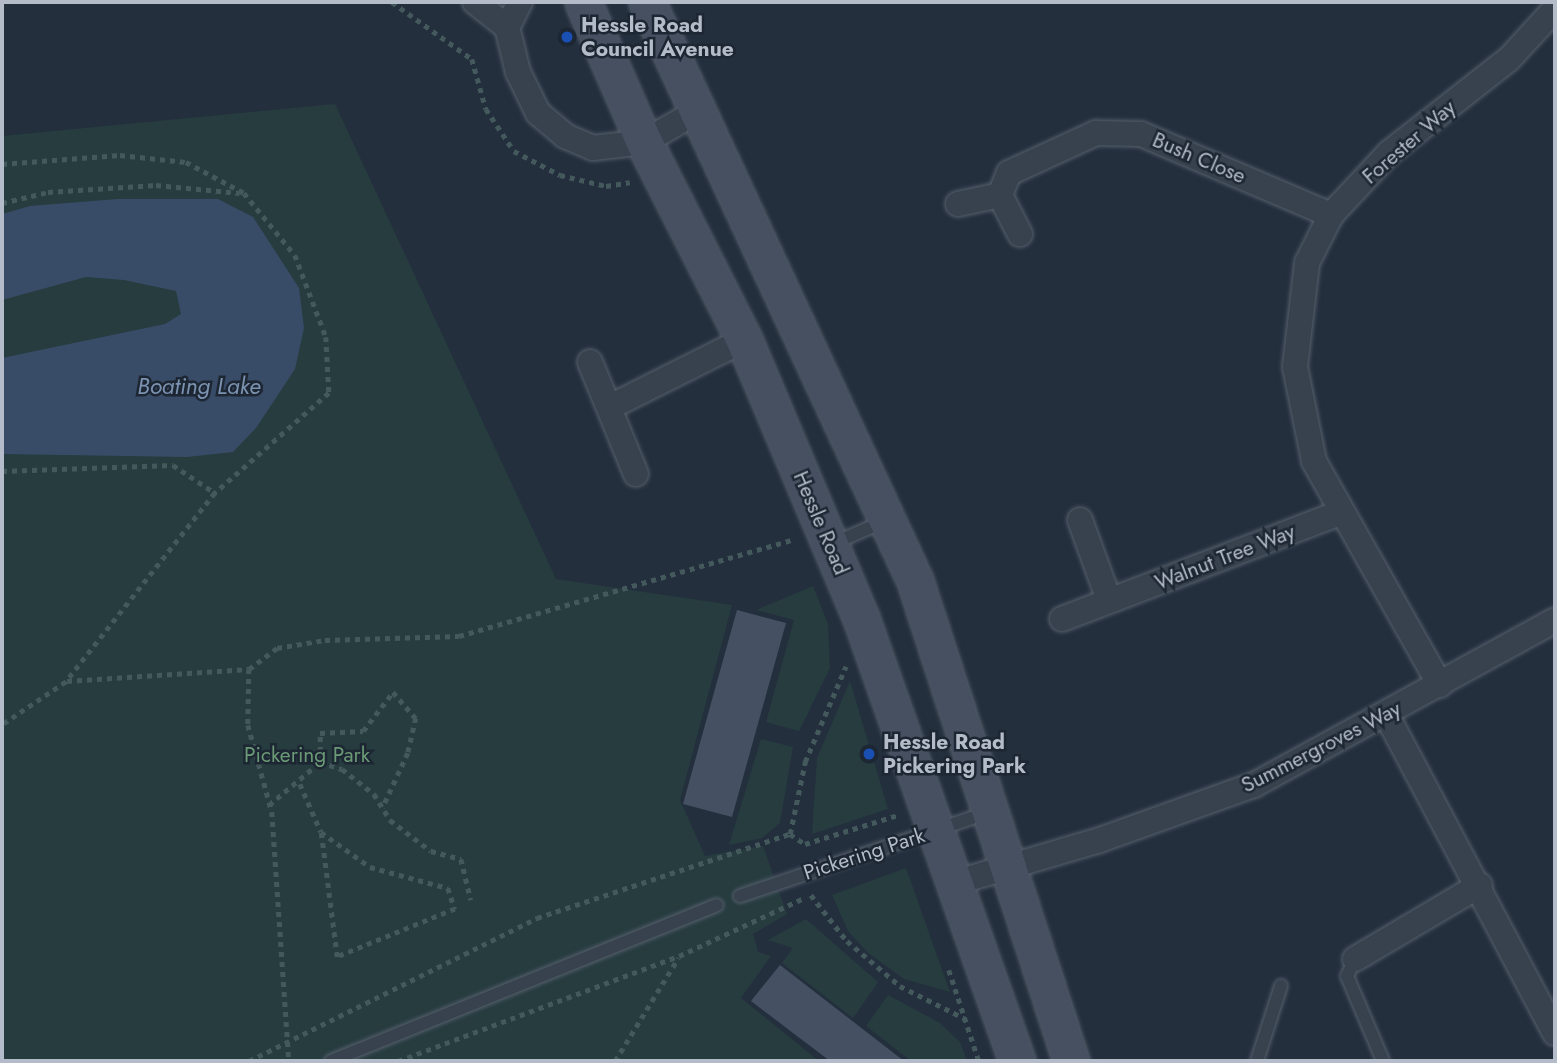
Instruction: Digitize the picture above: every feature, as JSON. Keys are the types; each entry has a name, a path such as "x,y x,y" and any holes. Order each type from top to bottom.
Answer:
{"street":[{"path":"475,2 507,27 518,72 538,113 565,136 593,148 644,142 698,111"},
{"path":"507,27 520,2"},
{"name":"Hessle Road","path":"583,2 644,142 744,340 817,540 935,831 1017,1061"},
{"path":"647,2 915,580 1005,869 1071,1061"},
{"name":"Forester Way","path":"1440,685 1340,513 1314,461 1295,368 1307,263 1331,215 1389,153 1509,59 1555,9"},
{"name":"Bush Close","path":"1000,195 1009,173 1096,133 1142,134 1331,215"},
{"path":"958,204 1000,195 1020,234"},
{"path":"610,407 744,340"},
{"path":"590,362 636,474"},
{"name":"Walnut Tree Way","path":"1062,619 1340,513"},
{"path":"1080,520 1109,600"},
{"name":"Summergroves Way","path":"954,883 1005,869 1254,785 1555,620"},
{"path":"1386,714 1552,1022"},
{"path":"1355,959 1479,885"}],"lane":[{"path":"817,540 889,519"},
{"name":"Pickering Park","path":"740,896 988,813"},
{"path":"331,1061 717,905"},
{"path":"1355,959 1347,976 1383,1061"},
{"path":"1257,1061 1281,986"}],"path":[{"path":"2,164 120,155 173,161 244,193 295,255 326,337 329,393 215,493 66,681 2,725"},
{"path":"2,203 48,192 156,185 244,193"},
{"path":"2,471 173,465 215,493"},
{"path":"66,681 249,668 277,648 325,640 459,636 817,540"},
{"path":"790,834 806,762 850,659 854,672"},
{"path":"249,668 247,724 269,805 289,1061"},
{"path":"269,805 300,784 320,762 320,733 363,731 393,692 416,718 408,752 383,807"},
{"path":"320,762 342,769 374,794 390,820 431,850 461,859 471,900"},
{"path":"300,784 321,832 337,957 455,909 448,888 370,867 321,832"},
{"path":"790,834 805,844 900,815 897,806"},
{"path":"249,1061 537,918 790,834"},
{"path":"398,1061 679,956 825,889"},
{"path":"813,894 847,941 900,986 964,1018"},
{"path":"615,1061 679,956"},
{"path":"948,967 979,1061"}],"green space":[{"name":"Pickering Park","path":"335,104 556,579 732,605 680,800 705,856 763,846 787,914 753,934 758,952 771,956 741,998 819,1061 2,1061 2,136"},
{"path":"813,586 828,624 830,668 799,731 766,722 794,620 756,610"},
{"path":"850,681 888,809 812,834 817,758"},
{"path":"761,739 793,747 780,823 762,838 729,845"},
{"path":"906,868 950,992 904,979 867,952 848,931 832,895"},
{"path":"806,919 878,982 853,1018 782,963 793,948 768,940"},
{"path":"888,995 940,1023 960,1042 967,1061 911,1061 866,1026"}],"water":[{"name":"Boating Lake","path":"118,199 218,199 253,217 299,288 304,328 295,369 256,428 233,452 187,457 2,454 2,358 165,324 181,314 176,291 124,280 86,277 2,300 2,214 30,206"}],"building":[{"path":"737,610 786,623 732,817 683,804"},
{"path":"780,965 904,1061 830,1061 751,1001"}],"place":[{"name":"Hessle Road Council Avenue","path":"567,37"},
{"name":"Hessle Road Pickering Park","path":"869,754"}]}
